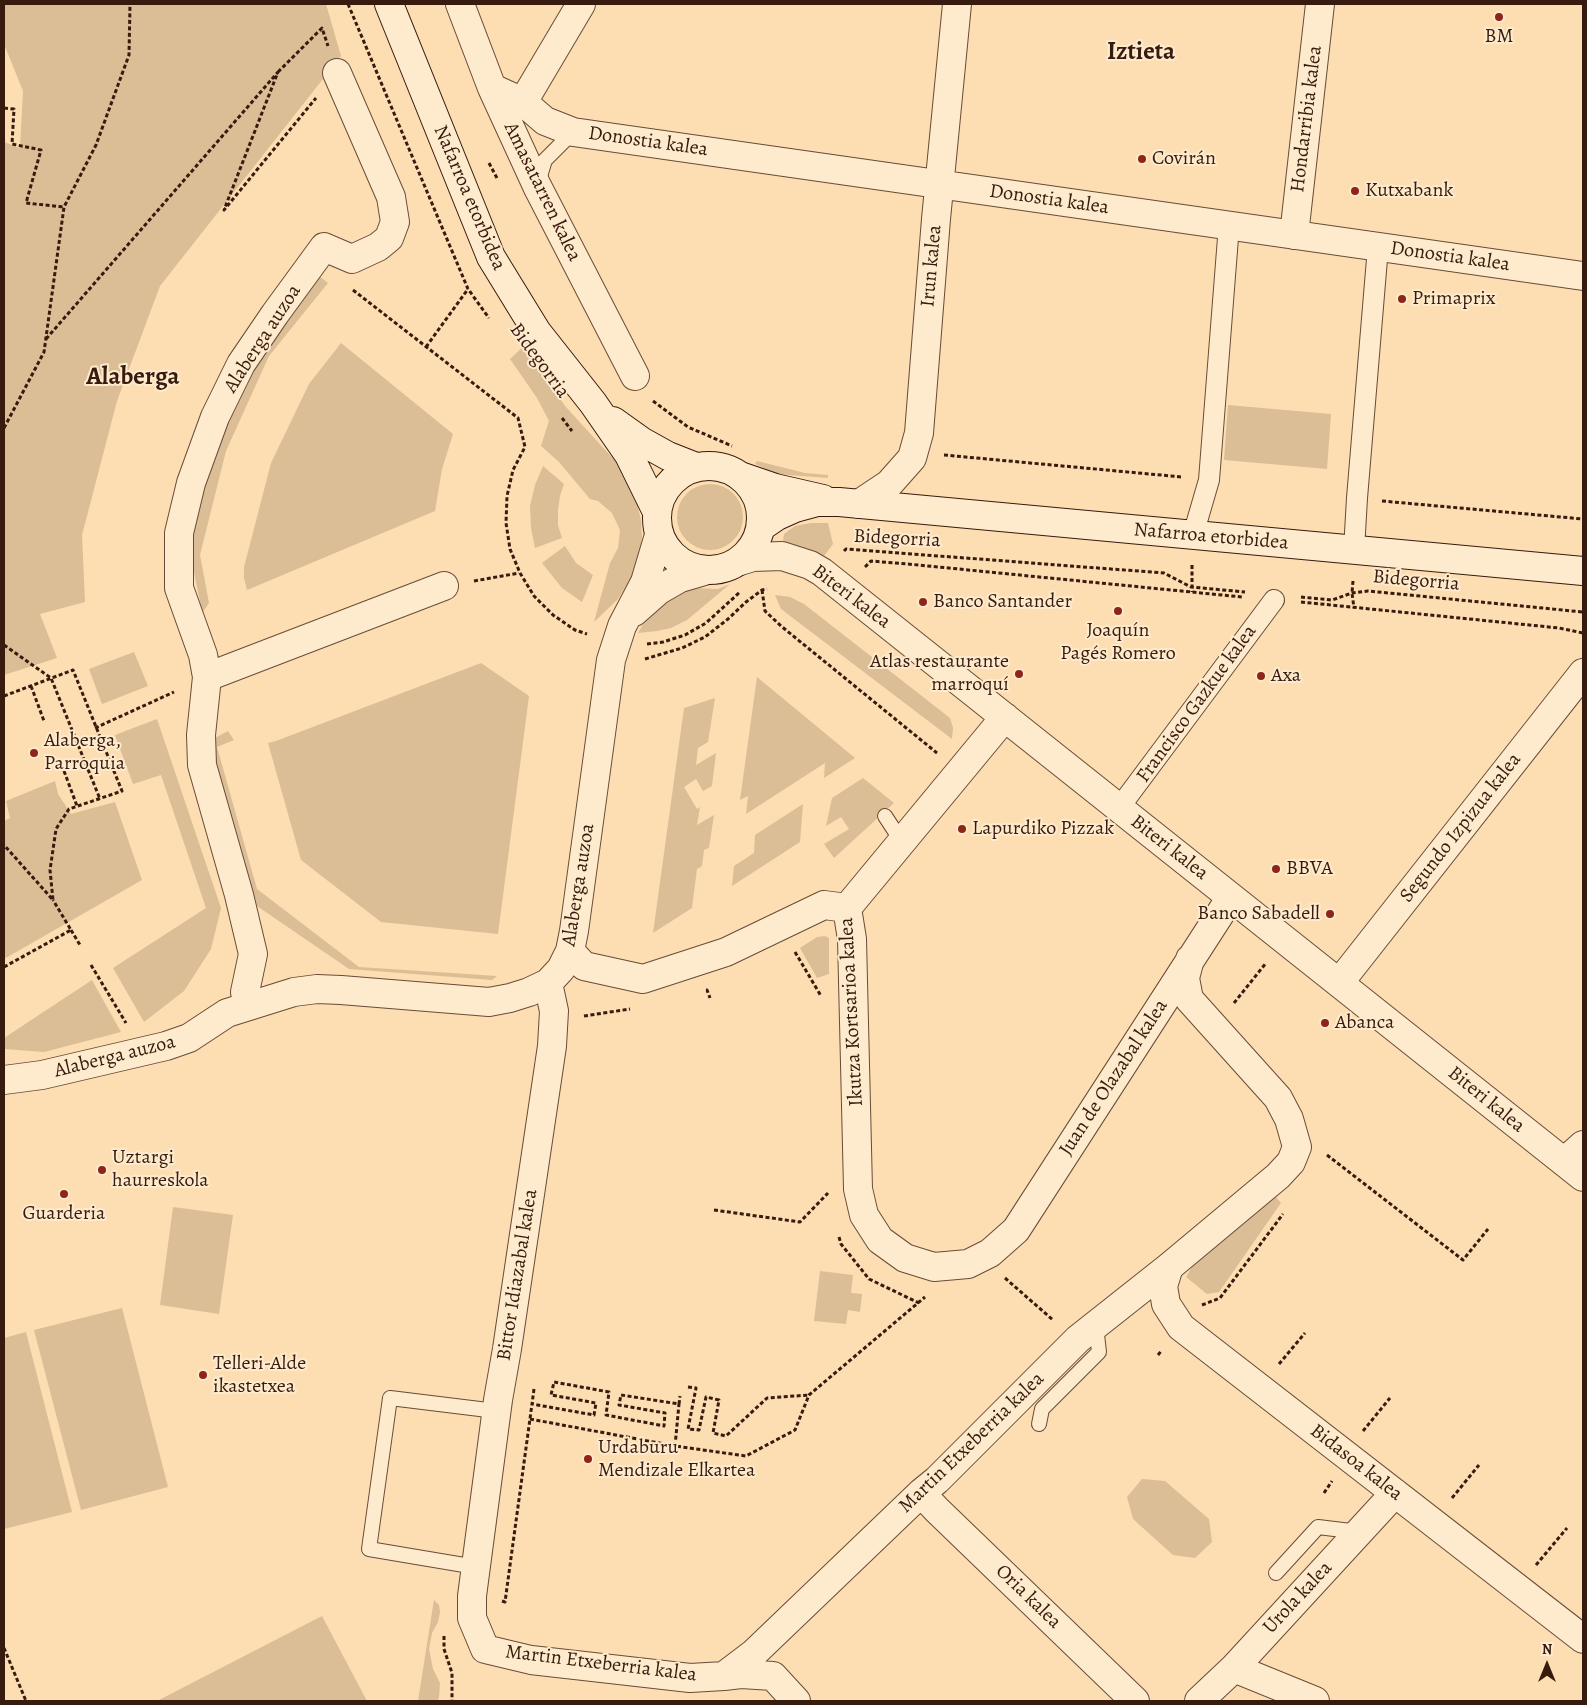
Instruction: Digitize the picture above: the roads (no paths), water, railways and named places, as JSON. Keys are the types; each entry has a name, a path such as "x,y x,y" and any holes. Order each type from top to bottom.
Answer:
{"street":[{"name":"Nafarroa etorbidea","path":"389,4 491,257 536,332 593,403 629,455 658,524"},
{"name":"Amasatarren kalea","path":"460,4 492,88 537,186 635,376"},
{"path":"523,102 581,4"},
{"name":"Irun kalea","path":"849,503 890,484 912,458 919,432 956,4"},
{"name":"Hondarribia kalea","path":"1294,235 1320,4"},
{"name":"Alaberga auzoa","path":"248,1006 245,992 253,954 239,895 202,765 201,735 208,677 203,655 179,588 179,533 191,483 215,417 241,364 324,247 352,259 378,247 388,238 395,222 390,196 337,72"},
{"name":"Donostia kalea","path":"492,88 523,102 545,121 573,132 1583,276"},
{"path":"1193,535 1209,480 1229,226"},
{"path":"1354,550 1356,498 1378,247"},
{"name":"Nafarroa etorbidea","path":"593,403 616,424 641,441 668,456 696,468"},
{"path":"712,466 727,469 740,476 751,487 758,499 761,513 761,527 757,541 749,552 740,561 729,567 717,570 704,571 690,567 678,560 668,550 658,524 661,496 670,483 682,474 696,468 712,466"},
{"name":"Nafarroa etorbidea","path":"740,476 775,488 849,503"},
{"name":"Nafarroa etorbidea","path":"761,527 777,516 816,502 849,503 1583,571"},
{"name":"Alaberga auzoa","path":"4,1080 42,1075 166,1046 189,1038 227,1013 294,992 317,989 342,990 490,1002 529,992 548,983 561,969 570,951 576,921 611,660 612,635 645,582 658,524"},
{"name":"Biteri kalea","path":"740,561 753,557 782,556 803,562 822,572 1290,944 1577,1162"},
{"name":"Alaberga auzoa","path":"612,635 639,606 659,590 680,578 704,571"},
{"path":"208,677 444,586"},
{"name":"Francisco Gazkue kalea","path":"1119,808 1274,600"},
{"name":"Segundo Izpizua kalea","path":"1339,982 1583,673"},
{"name":"Ikutza Kortsarioa kalea","path":"995,1263 934,1267 905,1258 880,1240 864,1215 858,1189 852,939 847,908 1005,717"},
{"name":"Juan de Olazabal kalea","path":"995,1263 1231,897"},
{"path":"570,951 584,966 643,979 726,952 824,905 847,908"},
{"name":"Martin Etxeberria kalea","path":"476,1567 472,1596 472,1618 485,1650 531,1660 690,1678 724,1676 753,1654 921,1493 937,1480 1078,1339 1169,1267 1278,1176 1291,1162 1297,1148 1289,1119 1278,1098 1189,999 1185,978 1190,959"},
{"name":"Bittor Idiazabal kalea","path":"476,1567 496,1411 552,1046 554,1012 548,983"},
{"name":"Bidasoa kalea","path":"1169,1267 1164,1286 1166,1304 1181,1327 1583,1640"},
{"name":"Oria kalea","path":"921,1493 1135,1701"},
{"name":"Urola kalea","path":"1199,1701 1234,1668 1395,1493"},
{"path":"1234,1668 1315,1701"},
{"path":"724,1676 741,1674 773,1676 796,1701"}],"lane":[{"path":"537,186 545,160 573,132"},
{"path":"885,816 902,842"},
{"path":"1039,1424 1042,1409 1099,1352 1096,1326"},
{"path":"476,1567 369,1550 390,1398 496,1411"},
{"path":"1276,1573 1318,1527 1359,1532"}],"place":[{"name":"BM","path":"1499,17"},
{"name":"Covirán","path":"1142,159"},
{"name":"Kutxabank","path":"1355,191"},
{"name":"Primaprix","path":"1402,299"},
{"name":"Banco Santander","path":"923,602"},
{"name":"Joaquín Pagés Romero","path":"1118,611"},
{"name":"Atlas restaurante marroquí","path":"1019,674"},
{"name":"Axa","path":"1261,676"},
{"name":"Alaberga, Parroquia","path":"34,753"},
{"name":"Lapurdiko Pizzak","path":"962,829"},
{"name":"BBVA","path":"1276,869"},
{"name":"Banco Sabadell","path":"1330,914"},
{"name":"Abanca","path":"1325,1023"},
{"name":"Uztargi haurreskola","path":"102,1170"},
{"name":"Guarderia","path":"64,1194"},
{"name":"Telleri-Alde ikastetxea","path":"203,1375"},
{"name":"Urdaburu Mendizale Elkartea","path":"588,1459"}],"district":[{"name":"Iztieta","path":"1141,53"},
{"name":"Alaberga","path":"133,378"}]}
